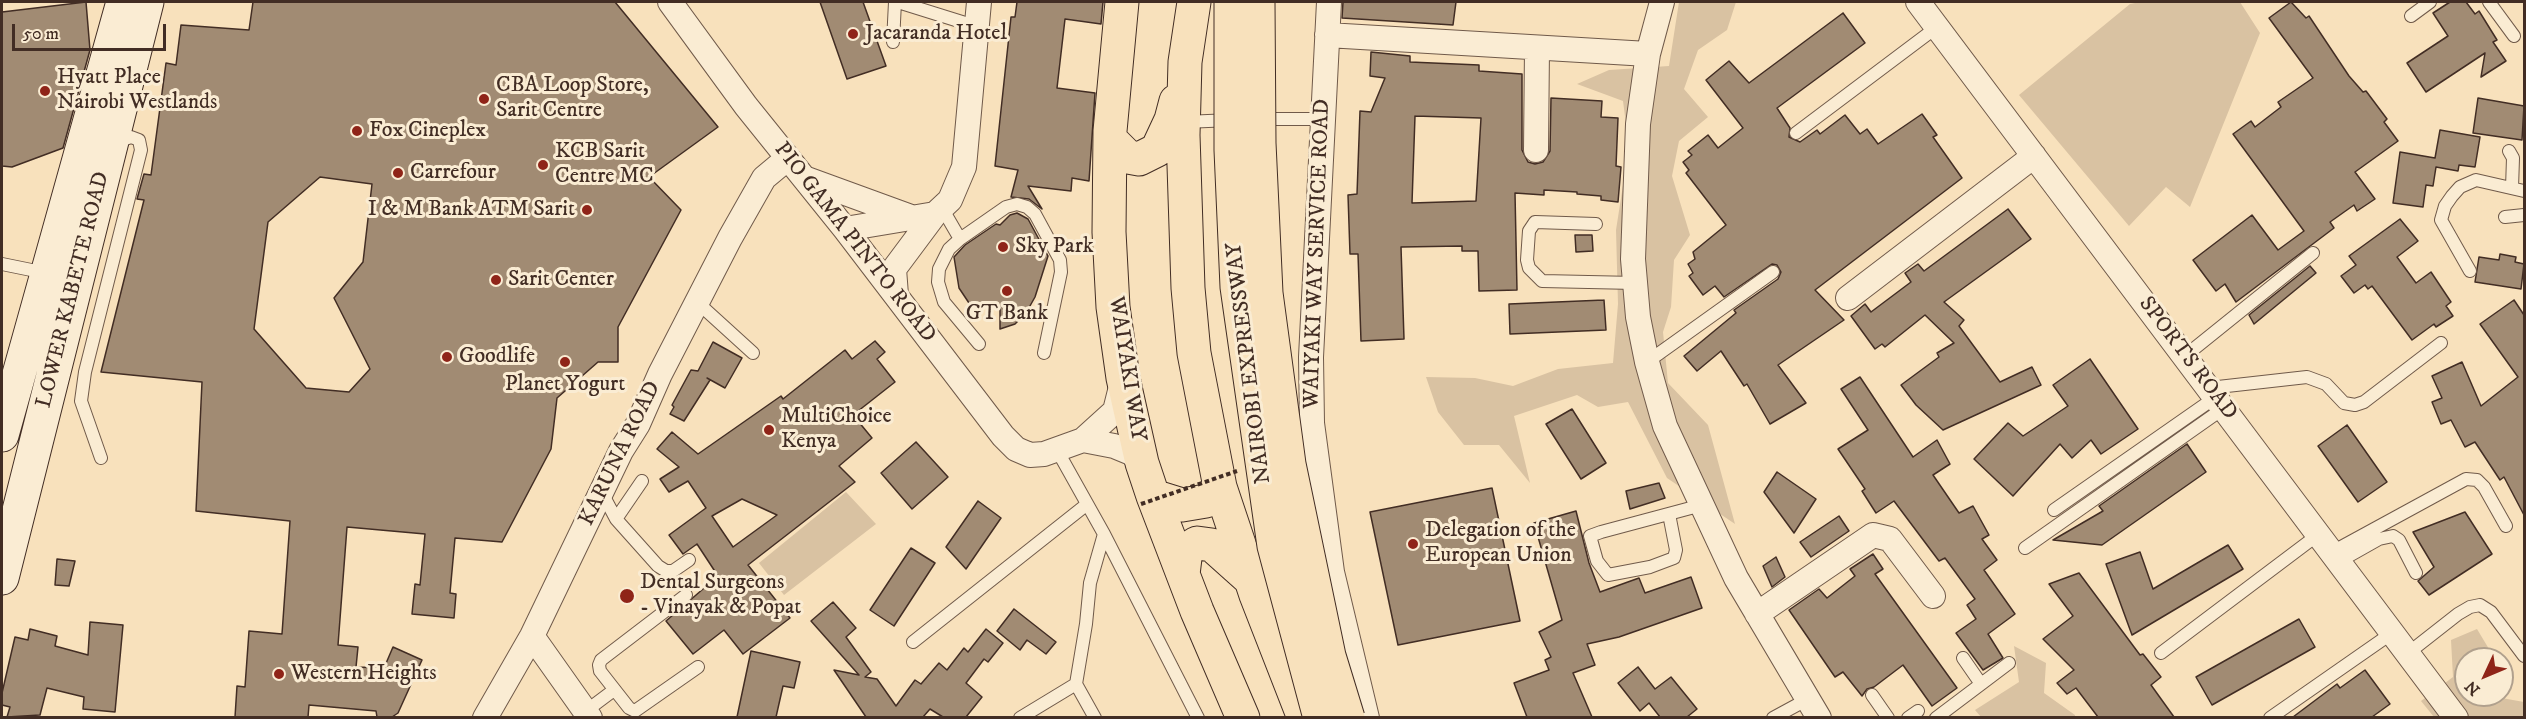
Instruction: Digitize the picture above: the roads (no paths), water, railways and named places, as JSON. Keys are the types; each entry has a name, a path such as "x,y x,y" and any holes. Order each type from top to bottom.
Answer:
{"highway":[{"name":"WAIYAKI WAY","path":"1122,2 1110,139 1109,232 1113,307 1123,378 1142,463 1147,500 1183,574 1243,717"},
{"path":"1110,139 1128,156 1139,159 1157,150 1171,120 1185,62 1194,2"},
{"name":"NAIROBI EXPRESSWAY","path":"1231,2 1288,464 1329,656 1348,717"},
{"name":"NAIROBI EXPRESSWAY","path":"1258,2 1245,119 1237,287 1274,546 1320,717"},
{"path":"1185,62 1183,122 1188,288 1194,353 1232,478 1251,580 1304,717"},
{"path":"1147,500 1182,505 1206,501 1232,478"},
{"path":"1183,574 1186,550 1197,543 1212,545 1251,580"}],"main road":[{"name":"LOWER KABETE ROAD","path":"2,435 123,2"},
{"name":"LOWER KABETE ROAD","path":"2,578 147,2"}],"street":[{"name":"PIO GAMA PINTO ROAD","path":"670,2 746,105 845,229 1003,436 1016,449 1030,455 1057,450 1083,440 1115,411 1123,378"},
{"path":"896,295 894,268 958,186 964,166 979,2"},
{"name":"WAIYAKI WAY SERVICE ROAD","path":"1329,2 1311,357 1312,423 1332,573 1367,717"},
{"path":"1662,2 1648,54 1638,124 1633,258 1647,362 1665,426 1736,578 1813,708"},
{"name":"SPORTS ROAD","path":"1918,2 2330,549 2449,715"},
{"path":"1327,35 1648,54"},
{"path":"1536,150 1538,48"},
{"name":"KARUNA ROAD","path":"746,105 762,146 758,187"},
{"path":"1848,298 2034,156"},
{"name":"KARUNA ROAD","path":"485,717 532,636 621,451 638,424 758,187 772,169 788,158"},
{"path":"758,187 780,182 809,183 911,217"},
{"path":"845,229 939,211"},
{"path":"1083,440 1114,446 1131,453 1142,463"},
{"path":"1757,614 1873,535 1890,539 1933,596"},
{"path":"532,636 588,714"}],"lane":[{"path":"893,42 896,2 978,27"},
{"path":"2410,16 2430,2"},
{"path":"2489,2 2514,36"},
{"path":"1796,133 1936,27"},
{"path":"1183,122 1322,119"},
{"path":"101,458 81,401 85,372 141,150 139,140 131,137 111,144"},
{"path":"2509,151 2513,158 2512,188"},
{"path":"2470,271 2443,226 2441,216 2445,206 2460,187 2476,180 2524,190"},
{"path":"979,344 944,302 938,282 943,258 960,238 1006,207 1017,204 1027,207 1035,214 1056,248 1061,272 1044,353"},
{"path":"939,211 960,238"},
{"path":"2505,217 2524,214"},
{"path":"1596,224 1535,222 1529,231 1527,260 1529,268 1542,281 1635,283"},
{"path":"2185,356 2313,253"},
{"path":"2,264 47,273"},
{"path":"1647,362 1773,272"},
{"path":"698,303 753,353"},
{"path":"2054,510 2216,398 2307,377 2326,384 2344,403 2355,405 2364,402 2441,343"},
{"path":"2025,548 2216,398"},
{"path":"1057,450 1104,534 1198,717"},
{"path":"2161,653 2330,549 2466,479 2477,480 2484,488 2505,526"},
{"path":"616,519 642,481"},
{"path":"601,491 616,519 658,566 666,571 673,571 689,560"},
{"path":"913,642 1086,505"},
{"path":"1669,514 1676,550 1674,558 1650,567 1608,575 1597,561 1590,536 1669,514 1702,505"},
{"path":"1095,717 1076,684 1090,583 1104,534"},
{"path":"2330,549 2393,536 2399,540 2416,573"},
{"path":"686,595 601,660 600,671 629,708 635,711 698,667"},
{"path":"2407,654 2457,614 2470,606 2480,606 2491,612 2524,656"},
{"path":"2270,717 2392,633"},
{"path":"1963,658 1981,684"},
{"path":"1936,717 2009,663"},
{"path":"1020,717 1076,684"},
{"path":"588,714 614,690"},
{"path":"1872,695 1888,717"},
{"path":"1773,717 1813,708"}],"place":[{"name":"Jacaranda Hotel","path":"853,34"},
{"name":"Hyatt Place Nairobi Westlands","path":"45,91"},
{"name":"CBA Loop Store, Sarit Centre","path":"484,99"},
{"name":"Fox Cineplex","path":"357,131"},
{"name":"KCB Sarit Centre MC","path":"543,165"},
{"name":"Carrefour","path":"398,173"},
{"name":"I & M Bank ATM Sarit","path":"587,210"},
{"name":"Sky Park","path":"1003,247"},
{"name":"Sarit Center","path":"496,280"},
{"name":"GT Bank","path":"1007,291"},
{"name":"Goodlife","path":"447,357"},
{"name":"Planet Yogurt","path":"565,362"},
{"name":"MultiChoice Kenya","path":"769,430"},
{"name":"Delegation of the European Union","path":"1413,544"},
{"name":"Dental Surgeons - Vinayak & Popat","path":"627,596"},
{"name":"Western Heights","path":"279,674"}]}
